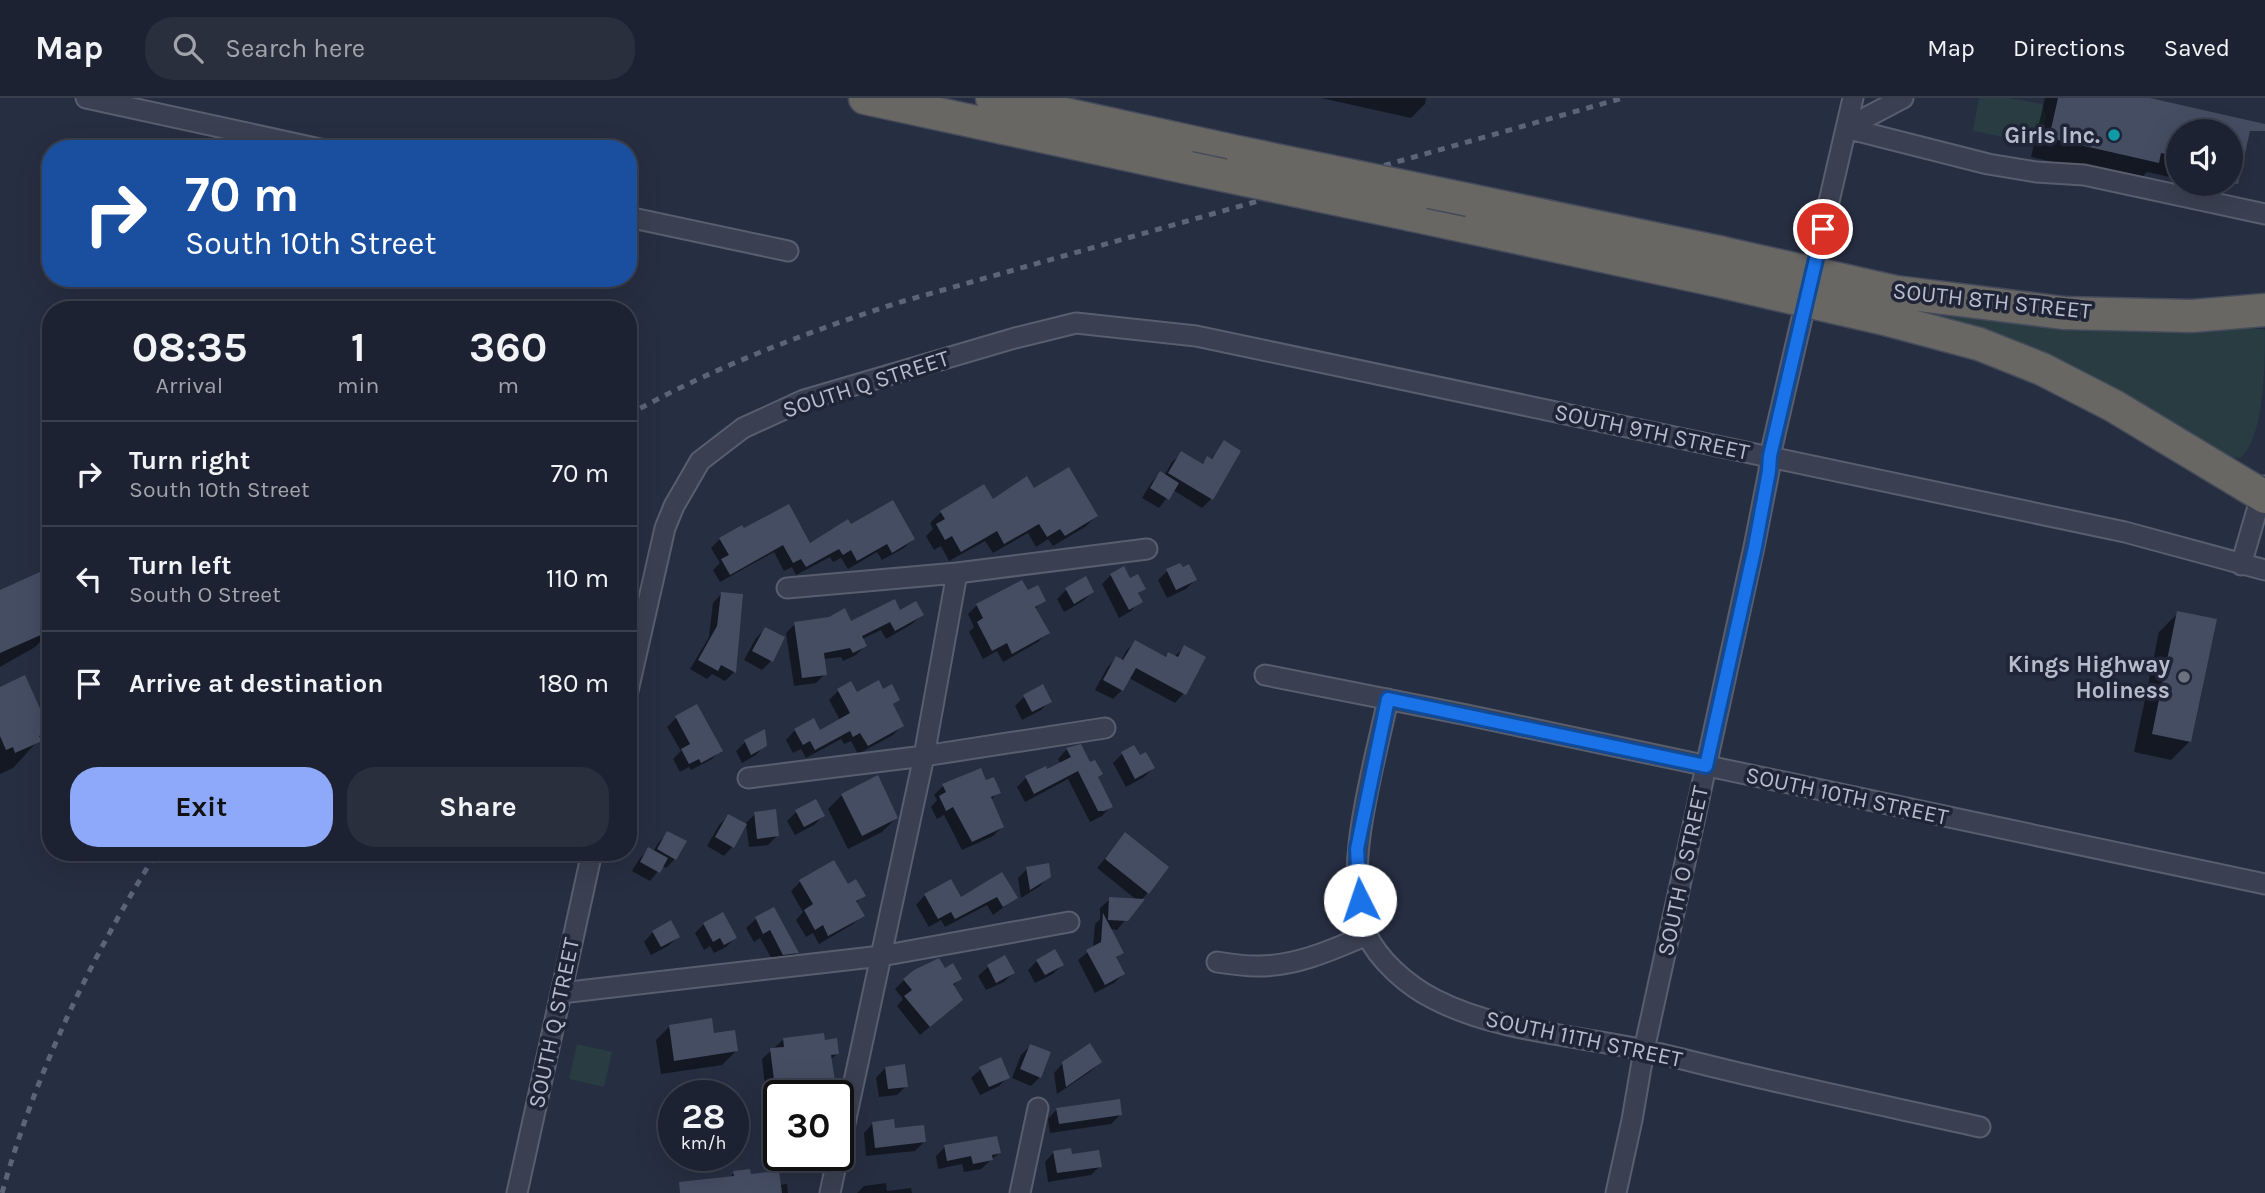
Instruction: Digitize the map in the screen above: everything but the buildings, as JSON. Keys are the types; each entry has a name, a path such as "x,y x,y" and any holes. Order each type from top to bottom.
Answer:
{"highway":[{"path":"866,98 1412,215 1721,267"},
{"path":"992,98 1469,200 1721,267 1892,306 2042,369 2114,406 2264,491"},
{"name":"SOUTH 8TH STREET","path":"1892,306 2192,316 2265,310"}],"street":[{"path":"86,98 279,140"},
{"name":"SOUTH O STREET","path":"1616,1193 1644,1050 1755,547 1770,456 1853,98"},
{"path":"1846,128 1903,98"},
{"path":"1846,128 1988,163 2036,172 2084,175 2265,214"},
{"path":"637,219 788,251"},
{"name":"SOUTH 9TH STREET","path":"1076,323 1196,336 2125,532 2265,570"},
{"name":"SOUTH Q STREET","path":"637,651 665,528 678,497 694,470 700,461 717,447 743,428 804,400 1015,338 1076,323"},
{"path":"2241,565 2264,491"},
{"path":"787,588 957,573 1147,549"},
{"path":"830,1193 925,756 957,573"},
{"name":"SOUTH 10TH STREET","path":"1265,674 2265,884"},
{"path":"1217,962 1256,967 1285,964 1332,950 1367,934 1357,883 1357,849 1388,699"},
{"path":"748,778 925,756 1105,728"},
{"name":"SOUTH Q STREET","path":"517,1193 590,861"},
{"path":"561,993 881,956 1069,922"},
{"name":"SOUTH 11TH STREET","path":"1367,934 1382,958 1406,979 1433,998 1476,1016 1644,1050 1980,1127"},
{"path":"1020,1193 1038,1108"}],"shaded area":[{"path":"1979,98 2009,98 2042,104 2046,116 2041,144 1973,131"},
{"path":"1914,307 2138,327 2265,330 2262,399 2254,434 2240,458 2229,457 1913,311"},
{"path":"577,1044 612,1052 604,1087 569,1079"}],"railway":[{"path":"637,410 693,381 760,352 897,303 1623,98"},
{"path":"2,1193 31,1104 67,1017 109,933 151,861"}],"place":[{"name":"Girls Inc.","path":"2114,135"},
{"name":"Kings Highway Holiness","path":"2184,677"}],"route":[{"path":"1360,900 1357,849 1388,699 1706,766 1755,547 1770,456 1823,229"}]}
